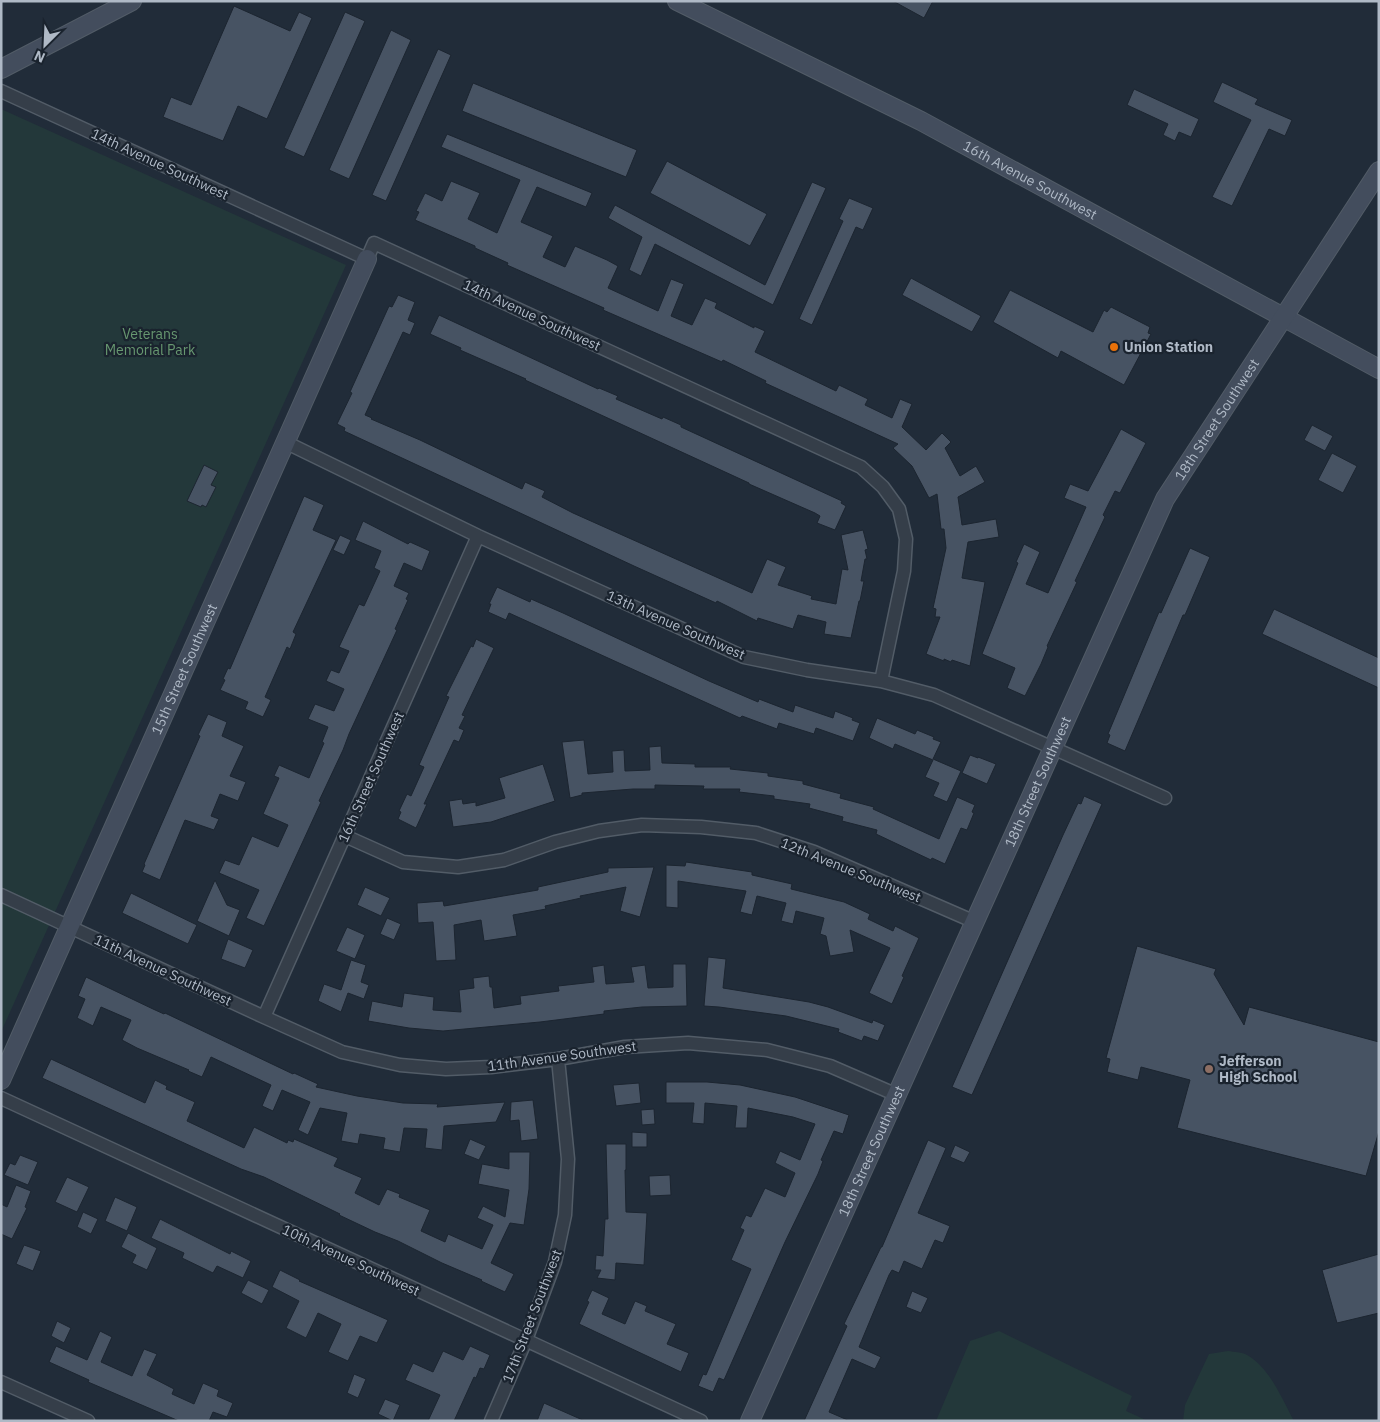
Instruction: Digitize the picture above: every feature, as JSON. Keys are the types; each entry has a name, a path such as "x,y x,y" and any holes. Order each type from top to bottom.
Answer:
{"street":[{"path":"1,69 132,1"},
{"name":"16th Avenue Southwest","path":"677,1 921,121 1379,369"},
{"name":"14th Avenue Southwest","path":"1,91 367,259 374,243 861,466 883,487 899,509 906,539 904,571 881,681"},
{"name":"18th Street Southwest","path":"750,1421 1165,500 1379,171"},
{"name":"15th Street Southwest","path":"1,1080 367,259"},
{"name":"13th Avenue Southwest","path":"285,442 478,536 744,657 807,670 881,681 934,695 1165,798"},
{"name":"16th Street Southwest","path":"264,1017 478,536"},
{"name":"12th Avenue Southwest","path":"344,836 403,862 458,867 504,860 555,842 599,831 642,825 701,827 756,833 814,852 975,922"},
{"name":"11th Avenue Southwest","path":"1,895 342,1052 400,1066 446,1069 482,1068 558,1059 625,1047 688,1043 767,1050 830,1066 897,1094"},
{"name":"17th Street Southwest","path":"491,1421 526,1340 556,1262 565,1215 568,1159 558,1059"},
{"name":"10th Avenue Southwest","path":"1,1098 701,1421"},
{"path":"1,1382 88,1421"}],"green space":[{"name":"Veterans Memorial Park","path":"1,109 346,265 1,1032"},
{"path":"999,1331 1132,1396 1126,1411 1148,1421 936,1421 970,1341"},
{"path":"1228,1351 1245,1354 1262,1368 1275,1385 1294,1421 1183,1421 1185,1405 1209,1354"}],"building":[{"path":"893,1 933,1 924,18"},
{"path":"234,6 290,31 299,12 312,18 267,119 238,106 223,141 163,117 171,97 191,105"},
{"path":"345,12 365,21 304,157 284,148"},
{"path":"391,30 411,40 349,179 329,170"},
{"path":"438,49 451,55 386,201 372,195"},
{"path":"1222,82 1258,99 1255,104 1292,120 1285,136 1269,129 1232,206 1212,197 1251,120 1213,102"},
{"path":"473,83 637,150 626,177 462,111"},
{"path":"1134,89 1199,119 1191,137 1179,132 1175,141 1163,135 1168,124 1127,105"},
{"path":"447,134 592,193 586,207 537,187 521,222 553,236 543,257 565,267 575,246 607,260 618,266 608,288 658,311 671,279 684,284 671,316 692,325 705,298 717,303 715,308 754,328 754,326 765,331 755,352 836,391 839,385 868,399 865,405 892,418 900,399 912,404 902,427 926,450 942,433 951,442 945,448 960,476 976,466 985,482 958,497 962,525 996,519 999,537 968,542 962,578 985,582 970,666 952,660 951,662 944,659 944,661 926,654 940,617 935,617 936,609 933,608 946,548 944,529 941,529 937,494 929,498 912,466 893,448 898,444 765,383 766,381 723,360 722,362 603,310 604,308 507,265 508,263 475,248 475,246 415,220 419,212 416,211 425,193 442,201 451,181 480,193 468,219 497,233 520,180 441,147"},
{"path":"667,161 767,214 750,246 650,193"},
{"path":"812,182 826,188 773,305 655,244 641,276 629,270 642,237 608,218 615,205 765,285"},
{"path":"849,198 873,208 863,230 856,227 812,325 799,319 843,221 839,219"},
{"path":"911,278 981,316 972,332 902,295"},
{"path":"1010,290 1093,332 1104,310 1107,312 1111,307 1150,327 1148,333 1151,334 1124,385 1061,351 1058,358 993,322"},
{"path":"398,295 415,302 408,320 415,323 410,335 403,332 365,415 522,489 525,482 545,491 542,497 573,513 752,593 767,559 786,567 778,585 812,596 811,599 836,604 842,569 848,570 841,535 863,530 868,549 865,550 867,559 865,559 861,581 864,581 851,638 824,634 826,622 798,615 793,629 758,618 757,621 344,431 345,428 337,424 389,306 392,307"},
{"path":"439,315 598,389 618,396 616,399 681,425 681,427 842,501 841,503 846,506 835,530 817,523 820,516 815,513 460,350 461,348 430,334"},
{"path":"1312,425 1333,436 1325,451 1304,440"},
{"path":"1121,429 1146,443 1120,493 1115,491 1103,515 1105,517 1075,581 1077,582 1025,696 1007,688 1015,668 982,654 1024,544 1040,552 1026,584 1048,593 1086,507 1064,498 1070,484 1088,491"},
{"path":"1332,453 1357,466 1343,493 1318,480"},
{"path":"204,465 218,472 211,485 216,487 206,507 202,505 201,507 187,501"},
{"path":"304,496 324,505 313,530 336,540 293,632 296,634 290,649 287,647 265,697 271,700 263,717 245,709 248,702 220,690 225,680 223,679 228,668 230,669"},
{"path":"363,521 408,544 410,542 430,551 422,571 404,563 394,586 409,593 406,599 408,600 395,629 397,630 264,926 246,918 259,890 219,873 225,860 239,865 252,836 278,847 288,825 263,814 279,778 274,776 279,765 309,778 324,743 322,742 328,727 308,719 315,704 334,711 344,689 326,681 331,670 339,673 349,651 339,647 359,604 364,606 380,571 374,568 381,551 355,540"},
{"path":"340,535 351,540 344,555 333,550"},
{"path":"1190,548 1210,557 1125,751 1107,743 1110,735 1108,734 1159,612 1161,613"},
{"path":"497,587 530,602 531,599 563,613 758,702 759,699 793,712 795,705 833,718 835,711 853,718 852,720 860,723 853,741 816,728 814,734 779,723 777,729 742,716 740,718 509,613 506,620 488,612 491,604 489,604"},
{"path":"1274,609 1379,658 1379,688 1262,634"},
{"path":"476,639 494,648 462,715 465,716 459,728 464,730 459,742 454,740 424,804 427,804 416,828 398,819 401,812 399,811 407,794 411,796 424,767 419,765 449,697 446,696"},
{"path":"208,714 227,722 222,736 244,746 230,776 246,782 238,801 220,794 211,816 219,819 214,830 185,820 160,880 142,872 144,864"},
{"path":"877,718 915,734 917,730 941,742 933,759 961,771 947,802 933,796 939,783 925,777 933,760 895,744 893,749 869,738"},
{"path":"584,740 588,774 613,772 612,751 624,750 625,771 650,770 649,747 661,746 662,763 695,764 695,767 731,767 730,769 768,773 768,776 803,781 803,784 841,794 840,798 874,807 873,809 939,839 957,797 975,805 972,812 974,813 967,830 961,828 945,864 932,858 931,860 876,834 877,830 842,821 843,817 809,808 810,804 774,799 774,796 739,792 740,789 703,789 704,786 655,785 655,789 582,793 582,795 570,798 562,742"},
{"path":"970,755 996,764 987,784 962,773"},
{"path":"543,764 555,801 491,822 453,827 449,801 462,799 463,804 476,802 476,806 505,798 499,778"},
{"path":"1084,796 1102,804 972,1095 952,1087 1063,835 1078,803 1081,804"},
{"path":"686,862 752,872 752,875 792,884 791,889 844,902 870,914 868,919 893,931 895,926 919,938 892,1004 869,993 890,948 850,930 854,952 830,956 826,936 820,934 824,918 796,911 793,924 781,921 786,903 757,896 752,915 740,912 746,891 678,881 678,908 666,907 666,865 685,866"},
{"path":"654,867 640,917 620,911 626,887 580,896 581,898 545,906 546,909 513,915 517,936 484,941 481,920 454,925 456,960 436,961 433,922 418,923 417,903 443,901 444,906 538,890 538,887 608,872 608,868"},
{"path":"215,880 227,905 240,910 229,936 197,921"},
{"path":"365,887 390,898 381,916 357,905"},
{"path":"131,893 197,925 188,944 122,913"},
{"path":"387,918 401,924 394,940 380,934"},
{"path":"347,927 365,935 355,959 336,951"},
{"path":"228,939 253,950 245,968 221,959"},
{"path":"1137,946 1216,969 1214,974 1244,1025 1249,1007 1379,1042 1379,1131 1366,1176 1177,1128 1190,1080 1141,1067 1138,1080 1107,1072 1110,1059 1106,1058"},
{"path":"708,957 726,959 723,988 809,1002 872,1023 873,1020 885,1025 878,1041 864,1036 862,1041 838,1032 839,1029 786,1016 704,1006"},
{"path":"351,960 366,965 361,982 369,985 364,999 348,993 341,1012 318,1001 324,984 341,990"},
{"path":"673,964 686,964 687,1006 642,1007 604,1011 604,1014 540,1022 443,1031 409,1028 368,1021 372,1001 402,1007 404,993 434,997 433,1010 461,1012 459,990 474,988 473,978 489,976 494,1008 521,1004 520,996 559,991 558,986 594,982 592,967 604,965 606,984 634,982 631,967 645,965 648,988 673,987"},
{"path":"86,977 318,1084 316,1087 403,1103 438,1104 437,1107 505,1102 496,1122 444,1126 442,1150 425,1148 427,1129 404,1128 400,1152 383,1149 385,1138 360,1134 358,1144 341,1141 347,1113 320,1108 308,1135 298,1130 310,1102 282,1090 273,1111 262,1106 271,1085 211,1057 202,1077 137,1048 122,1040 131,1020 101,1007 93,1026 77,1018 85,999 78,996"},
{"path":"51,1059 145,1103 155,1080 167,1086 166,1089 195,1102 187,1121 244,1148 254,1127 287,1143 288,1140 293,1142 294,1139 338,1158 334,1166 362,1178 355,1193 379,1205 387,1189 400,1194 399,1197 430,1210 421,1231 445,1242 448,1234 482,1249 493,1225 477,1218 483,1206 505,1217 509,1190 478,1184 482,1164 509,1169 509,1152 530,1152 529,1189 524,1225 510,1223 491,1263 514,1274 505,1292 339,1215 264,1177 241,1169 42,1078"},
{"path":"666,1082 707,1082 740,1085 795,1097 849,1115 843,1134 834,1131 821,1160 823,1161 818,1174 785,1242 724,1380 719,1378 713,1392 698,1386 703,1374 706,1375 751,1269 731,1260 744,1230 740,1228 746,1215 751,1217 765,1188 785,1197 795,1173 775,1163 780,1151 800,1160 815,1124 793,1117 748,1108 747,1128 735,1128 737,1106 705,1103 704,1124 692,1123 694,1103 666,1103"},
{"path":"639,1083 641,1103 616,1106 613,1085"},
{"path":"533,1100 538,1139 521,1141 519,1120 510,1121 511,1102"},
{"path":"654,1109 655,1124 642,1125 641,1110"},
{"path":"632,1132 647,1133 647,1147 632,1147"},
{"path":"470,1139 486,1146 479,1160 464,1154"},
{"path":"928,1140 946,1148 918,1213 950,1226 943,1243 935,1240 922,1269 904,1261 899,1273 892,1270 889,1275 859,1347 881,1357 875,1369 852,1359 829,1412 850,1421 804,1421 847,1326 844,1324 882,1247"},
{"path":"606,1144 626,1144 626,1212 647,1213 644,1265 616,1263 615,1280 597,1278 601,1270 595,1270 596,1255 603,1256 605,1219 608,1219"},
{"path":"955,1145 970,1152 964,1163 950,1157"},
{"path":"20,1155 38,1162 28,1185 4,1175 10,1163 15,1165"},
{"path":"670,1175 671,1195 650,1196 649,1176"},
{"path":"67,1177 89,1187 77,1212 55,1202"},
{"path":"16,1185 31,1191 25,1207 27,1208 12,1239 1,1234 1,1204 7,1207"},
{"path":"115,1197 137,1207 127,1231 105,1221"},
{"path":"83,1212 98,1219 91,1234 77,1227"},
{"path":"160,1219 230,1254 231,1251 251,1261 243,1278 217,1266 213,1273 182,1258 184,1253 151,1238"},
{"path":"128,1233 157,1248 147,1270 132,1263 136,1255 121,1247"},
{"path":"24,1245 41,1251 33,1271 16,1264"},
{"path":"1379,1254 1379,1313 1337,1323 1322,1270"},
{"path":"280,1270 299,1281 388,1320 377,1343 360,1336 348,1361 328,1352 341,1324 318,1313 306,1338 286,1328 299,1301 272,1287"},
{"path":"248,1280 269,1290 262,1304 241,1293"},
{"path":"592,1290 609,1298 602,1314 625,1324 635,1301 647,1306 645,1311 676,1324 667,1344 689,1353 681,1372 579,1324"},
{"path":"912,1291 928,1298 921,1313 906,1307"},
{"path":"57,1321 71,1328 64,1343 51,1336"},
{"path":"100,1331 112,1337 101,1362 132,1376 144,1349 157,1354 147,1375 174,1389 172,1394 194,1404 203,1383 219,1390 217,1396 233,1403 227,1417 213,1412 209,1421 179,1421 88,1382 89,1380 49,1362 56,1346 87,1360"},
{"path":"470,1346 490,1355 484,1369 480,1368 476,1378 474,1377 454,1421 428,1421 440,1395 405,1380 413,1363 433,1372 443,1351 463,1360"},
{"path":"354,1374 366,1379 358,1398 347,1393"},
{"path":"385,1399 400,1405 393,1421 378,1414"},
{"path":"544,1403 585,1421 537,1421"}],"place":[{"name":"Union Station","path":"1114,347"},
{"name":"Jefferson High School","path":"1209,1069"}]}
